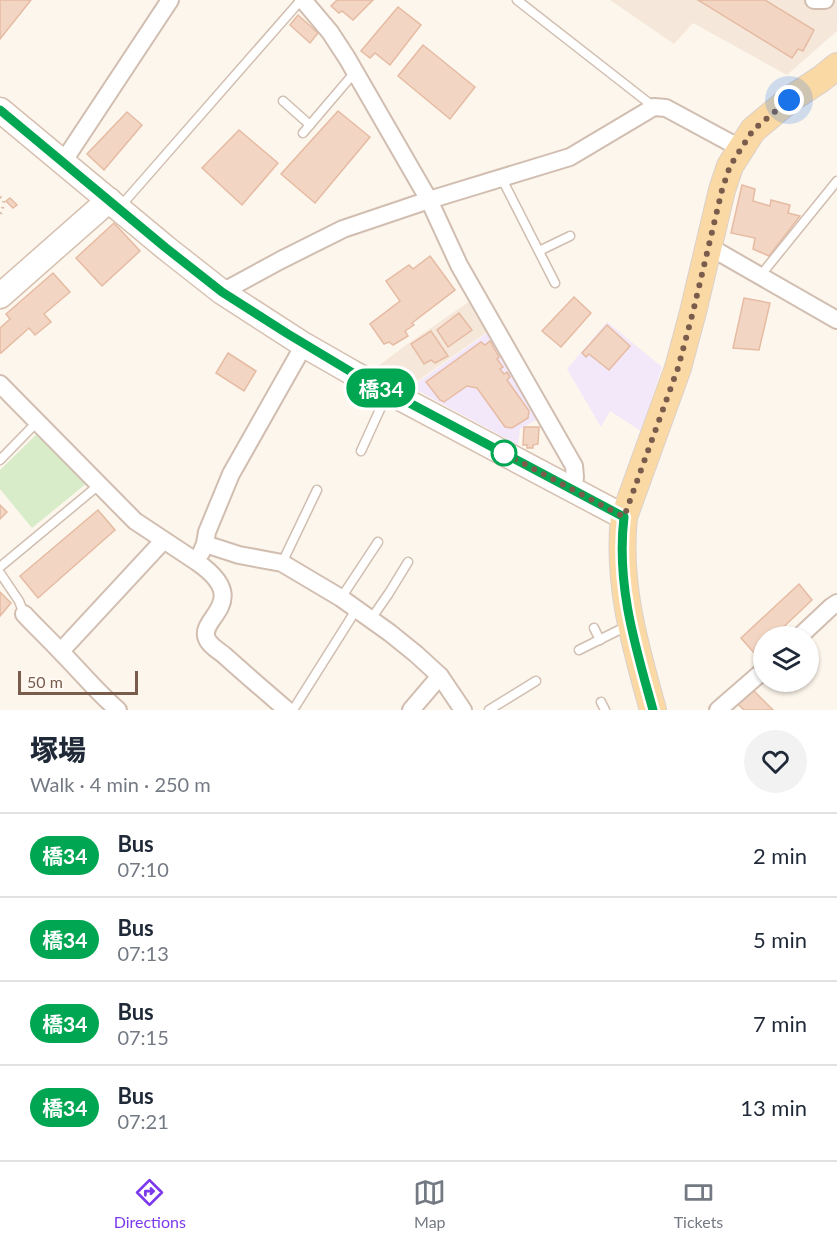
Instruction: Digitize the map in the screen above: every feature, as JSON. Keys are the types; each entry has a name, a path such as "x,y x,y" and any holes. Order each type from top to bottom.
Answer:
{"main road":[{"path":"653,710 637,656 622,571 624,517 678,368 730,166 753,130 789,100 832,76"},
{"path":"0,110 222,292 304,345 624,517"},
{"path":"0,296 114,204"}],"street":[{"path":"63,162 170,0"},
{"path":"302,0 330,32 429,200 459,265 574,466 573,489"},
{"path":"814,0 825,0"},
{"path":"222,292 343,229 570,157 654,107 666,108 740,148"},
{"path":"708,246 837,320"},
{"path":"197,562 231,474 304,345"},
{"path":"0,384 135,522 197,562 215,577 221,588 223,602 207,628 207,639 287,710"},
{"path":"61,651 163,541"},
{"path":"205,543 239,555 282,563 341,598 416,654 440,676 463,710"},
{"path":"811,626 837,603"},
{"path":"24,614 118,710"},
{"path":"411,710 440,676"},
{"path":"718,710 753,680"}],"lane":[{"path":"114,204 302,0"},
{"path":"517,0 654,107"},
{"path":"303,133 355,72"},
{"path":"284,100 310,125"},
{"path":"502,179 555,283"},
{"path":"760,276 837,181"},
{"path":"539,251 570,236"},
{"path":"362,451 388,391"},
{"path":"0,460 37,422"},
{"path":"0,567 100,484"},
{"path":"282,563 317,490"},
{"path":"341,598 378,542"},
{"path":"371,619 408,562"},
{"path":"0,573 19,601 24,614"},
{"path":"293,710 356,609"},
{"path":"579,650 631,624"},
{"path":"594,628 600,640"},
{"path":"489,710 536,681"}],"path":[{"path":"0,214 4,200 0,196 5,191"}],"shaded area":[{"path":"610,0 837,0 837,31 787,75 693,23 674,44"},
{"path":"470,301 487,332 409,387 374,369 409,343"},
{"path":"607,322 662,367 641,431 610,411 601,427 567,369"},
{"path":"487,333 540,421 534,421 520,429 518,445 411,387"}],"green space":[{"path":"38,433 87,483 32,528 0,489 0,470"}],"building":[{"path":"0,0 31,0 0,39"},
{"path":"337,0 373,0 353,20 331,6"},
{"path":"698,0 765,0 814,30 803,51 798,49 792,58"},
{"path":"398,7 421,25 390,65 375,53 370,58 361,51"},
{"path":"298,15 318,33 310,43 290,25"},
{"path":"423,45 475,87 450,119 398,76"},
{"path":"338,111 370,137 315,203 281,174"},
{"path":"127,112 142,125 104,170 87,154"},
{"path":"239,130 278,163 242,205 202,168"},
{"path":"742,185 755,189 753,201 770,206 771,200 790,205 788,213 800,216 769,256 753,249 755,238 731,233"},
{"path":"10,198 17,205 13,208 6,201"},
{"path":"114,223 140,251 102,286 76,258"},
{"path":"430,256 455,290 412,323 414,325 405,331 408,336 393,345 389,342 384,344 370,324 400,301 386,281 409,265 413,269"},
{"path":"53,273 70,292 44,314 51,322 35,335 29,328 1,353 0,328 10,319 6,314"},
{"path":"574,297 591,313 561,347 542,331"},
{"path":"744,298 770,303 759,350 733,348"},
{"path":"459,313 472,330 448,347 437,330"},
{"path":"607,325 630,346 609,370 589,354 586,357 582,353"},
{"path":"431,331 448,356 435,363 431,360 424,364 411,344"},
{"path":"490,341 503,367 500,369 504,374 507,372 510,377 507,380 529,411 528,418 512,428 505,427 477,388 467,386 444,402 426,382 481,342 485,345"},
{"path":"228,353 256,371 244,391 216,373"},
{"path":"524,427 539,427 538,444 533,445 533,448 523,445"},
{"path":"0,505 7,512 0,519"},
{"path":"98,510 115,530 38,598 20,576"},
{"path":"799,584 812,600 785,626 754,626"},
{"path":"0,592 11,603 0,616"},
{"path":"753,627 753,652 741,638"},
{"path":"752,689 773,710 744,710 738,704"}],"bus line":[{"name":"橋34","path":"0,110 222,292 304,345 353,373 624,517 622,571 637,656 653,710"}],"route":[{"path":"504,453 500,451 624,517 678,368 730,166 753,130 789,100"}]}
